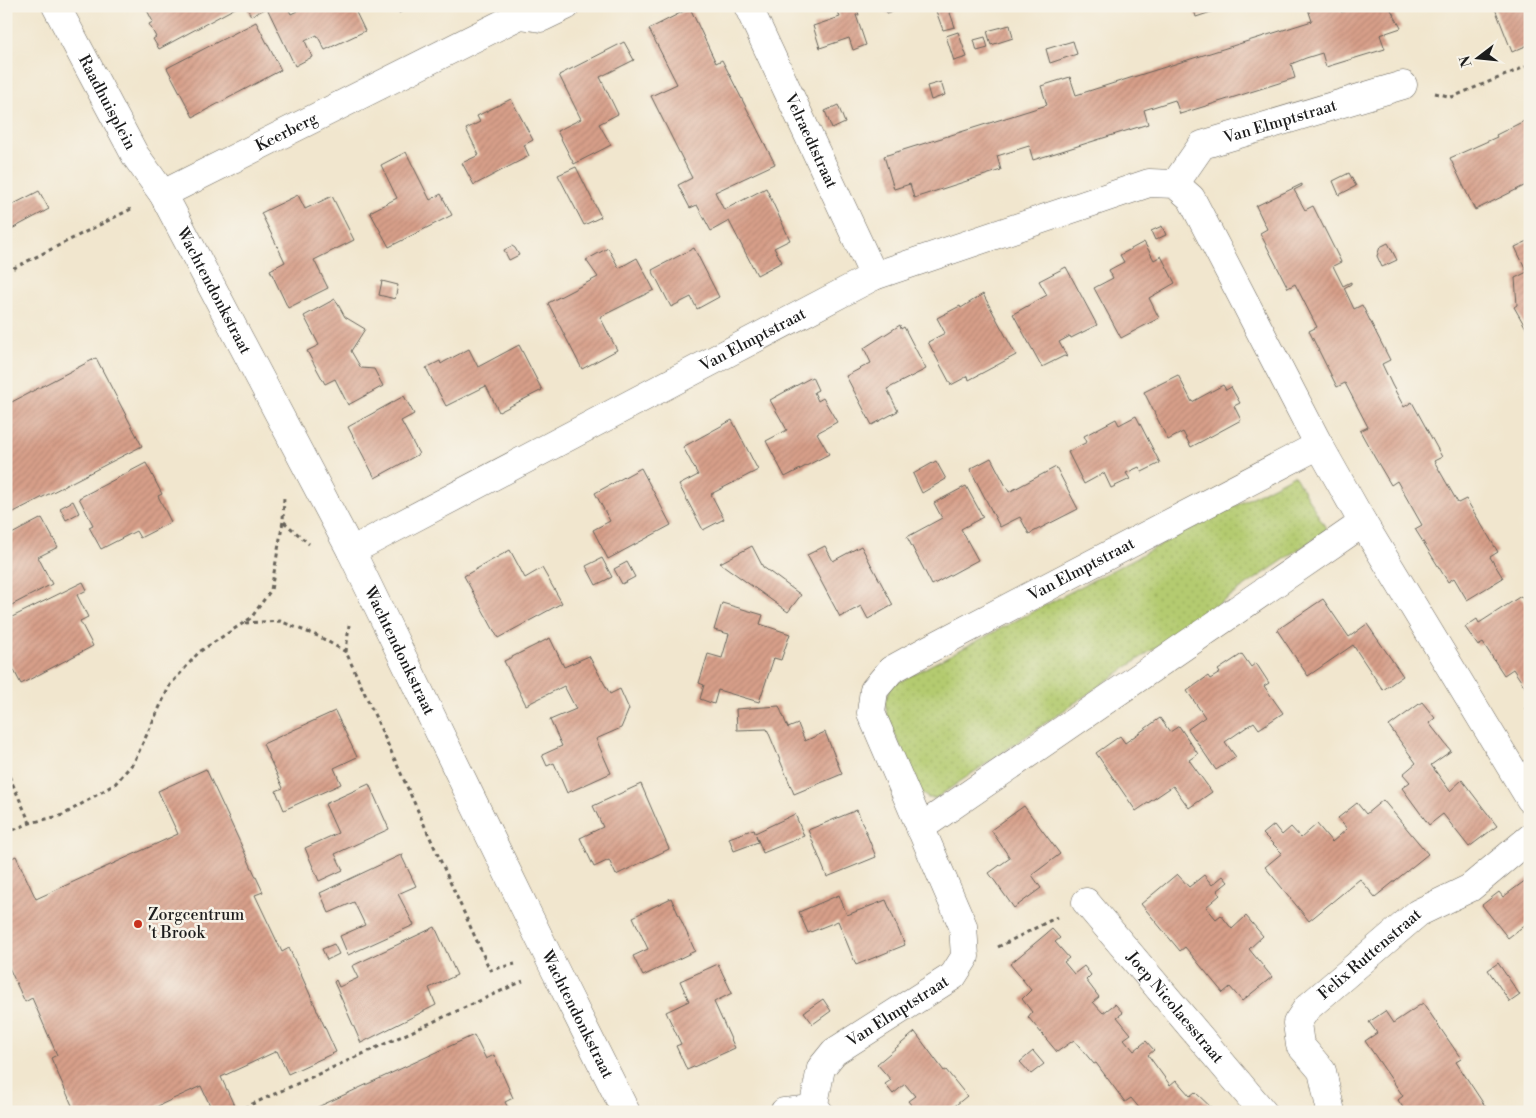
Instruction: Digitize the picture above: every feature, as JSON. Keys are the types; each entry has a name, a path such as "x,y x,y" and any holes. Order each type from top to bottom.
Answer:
{"street":[{"name":"Raadhuisplein","path":"56,6 135,155 163,194"},
{"name":"Keerberg","path":"163,194 520,15 541,18 566,6"},
{"name":"Velraedtstraat","path":"748,6 874,276"},
{"name":"Van Elmptstraat","path":"351,551 874,276 1149,183 1175,184 1202,146 1403,85"},
{"path":"1175,184 1191,198 1319,445 1363,523 1530,799"},
{"name":"Wachtendonkstraat","path":"163,194 351,551 626,1112"},
{"name":"Van Elmptstraat","path":"816,1111 821,1068 834,1052 953,976 965,957 963,926 871,714 874,690 891,670 1319,445"},
{"path":"920,828 1363,523"},
{"name":"Felix Ruttenstraat","path":"1331,1112 1322,1072 1300,1045 1297,1023 1307,1008 1418,913 1470,888 1530,838"},
{"name":"Joep Nicolaesstraat","path":"1086,902 1263,1112"},
{"path":"784,1112 816,1111"}],"path":[{"path":"1403,85 1452,97 1530,65"},
{"path":"6,272 163,194"},
{"path":"6,833 30,823 63,815 115,784 134,762 170,685 199,652 251,618 271,590 283,521 284,493"},
{"path":"244,623 280,621 320,637 346,652 490,970 516,964 522,982"},
{"path":"6,769 30,823"},
{"path":"965,957 996,948 1086,902"},
{"path":"237,1111 522,982 553,966"}],"green space":[{"path":"1294,475 1327,530 936,798 928,798 919,791 887,715 885,701 891,686"}],"building":[{"path":"145,6 239,6 159,49 153,39 156,37 149,24 153,22"},
{"path":"246,6 287,6 291,14 307,6 353,6 365,31 325,50 317,35 305,41 312,57 295,66 267,8 251,16"},
{"path":"396,6 414,6 399,13"},
{"path":"836,6 856,6 859,15 856,15 866,45 853,50 849,38 820,48 813,26 840,17"},
{"path":"885,6 903,6 904,8 887,13"},
{"path":"1193,6 1222,6 1223,8 1196,17"},
{"path":"1307,6 1340,6 1341,12 1360,6 1389,6 1401,28 1380,35 1385,49 1326,67 1322,53 1291,64 1295,78 1180,114 1175,100 1144,110 1148,124 1033,160 1029,146 997,156 1001,170 914,198 910,184 894,189 884,156 1047,105 1041,86 1070,77 1076,95 1312,21"},
{"path":"1494,6 1530,6 1530,44 1512,52"},
{"path":"948,7 955,27 943,30 936,11"},
{"path":"690,8 716,63 722,60 775,164 715,192 724,210 766,188 790,240 774,248 782,262 757,275 729,221 711,231 697,205 690,208 678,185 692,178 651,96 677,84 649,29"},
{"path":"256,22 281,70 193,117 167,68"},
{"path":"1010,25 1013,38 991,45 987,31"},
{"path":"958,32 967,57 954,61 946,36"},
{"path":"985,37 988,48 977,51 974,40"},
{"path":"1073,41 1077,54 1050,63 1046,49"},
{"path":"624,42 634,60 600,77 618,114 599,124 611,145 574,164 557,131 581,119 559,75"},
{"path":"941,82 945,95 931,100 927,86"},
{"path":"511,99 533,140 524,145 529,156 474,185 462,163 479,155 466,129 480,122 477,116"},
{"path":"838,105 845,123 832,129 825,111"},
{"path":"1524,121 1530,133 1530,183 1475,210 1450,158 1497,137 1496,135"},
{"path":"406,152 430,200 441,194 452,215 389,247 370,212 397,198 381,165"},
{"path":"576,167 601,217 584,225 558,175"},
{"path":"1349,173 1356,186 1339,195 1333,181"},
{"path":"1302,184 1302,186 1294,190 1305,210 1313,206 1341,262 1333,266 1343,286 1351,282 1351,284 1344,288 1354,309 1362,305 1390,360 1382,364 1392,385 1404,407 1412,402 1442,457 1434,461 1458,503 1466,499 1498,552 1490,557 1503,578 1467,600 1454,578 1448,582 1415,529 1422,525 1397,481 1391,485 1360,431 1368,427 1345,383 1337,387 1309,331 1317,327 1295,284 1288,288 1260,233 1267,229 1256,206"},
{"path":"39,191 49,209 8,231 6,208"},
{"path":"298,195 305,209 332,196 354,240 314,260 328,288 288,308 270,270 285,262 261,213"},
{"path":"1162,226 1166,235 1155,240 1151,231"},
{"path":"1530,240 1530,335 1514,307 1517,305 1515,278 1527,272 1515,247"},
{"path":"1144,242 1154,260 1161,256 1175,283 1149,298 1159,318 1121,338 1094,288 1113,278 1109,270 1124,262 1120,255"},
{"path":"1388,243 1397,260 1382,267 1377,256 1380,247"},
{"path":"512,246 519,255 509,260 504,250"},
{"path":"608,248 619,268 637,258 654,290 600,317 617,350 582,369 548,303 598,277 586,260"},
{"path":"694,248 719,297 697,309 691,297 671,307 652,270"},
{"path":"1066,267 1097,325 1059,342 1067,357 1064,356 1042,367 1013,314 1047,295 1039,281"},
{"path":"382,281 398,285 395,299 379,295"},
{"path":"983,294 1016,355 969,380 968,376 951,385 928,342 945,333 937,318 960,306 961,308"},
{"path":"335,299 345,317 365,329 351,351 361,368 374,369 383,386 348,405 335,379 325,384 307,351 319,345 304,316"},
{"path":"900,325 901,329 904,327 926,369 887,389 898,411 872,425 846,376 871,363 864,348"},
{"path":"519,345 542,390 499,412 486,386 446,406 426,368 440,361 441,364 469,349 478,367"},
{"path":"96,358 142,446 6,516 6,405"},
{"path":"1178,375 1192,402 1223,385 1226,390 1231,387 1240,403 1234,406 1241,420 1191,447 1183,432 1168,440 1144,392"},
{"path":"812,377 818,390 814,392 818,401 823,398 837,422 817,433 829,454 785,477 766,441 787,430 770,400"},
{"path":"404,396 414,414 401,421 419,454 375,478 348,427"},
{"path":"1136,416 1160,463 1142,472 1139,467 1126,473 1130,479 1111,488 1104,473 1084,484 1068,452 1087,442 1084,436 1116,419 1119,425"},
{"path":"732,420 758,470 711,494 724,519 703,530 679,485 698,475 683,447"},
{"path":"991,458 1009,492 1056,467 1078,509 1029,534 1020,517 1000,527 970,469"},
{"path":"936,461 946,479 922,493 913,474"},
{"path":"146,463 162,494 158,496 171,522 140,538 136,531 101,549 89,527 93,525 79,498"},
{"path":"641,468 671,525 608,559 593,530 610,521 595,493"},
{"path":"966,486 983,517 961,529 978,560 932,585 907,537 942,518 934,503"},
{"path":"73,501 79,513 66,520 60,508"},
{"path":"42,518 58,547 38,557 52,584 6,608 6,537"},
{"path":"752,546 763,567 801,595 788,612 720,563"},
{"path":"825,546 833,561 861,546 893,605 868,619 861,606 840,617 807,555"},
{"path":"510,550 525,578 542,568 562,603 498,638 464,576"},
{"path":"602,558 612,577 596,585 586,566"},
{"path":"627,562 635,577 622,584 614,569"},
{"path":"83,582 87,590 77,595 88,617 80,621 93,646 21,684 6,655 6,620"},
{"path":"1521,596 1530,610 1530,688 1527,690 1513,669 1504,675 1483,643 1478,646 1465,627 1477,619 1479,623"},
{"path":"1323,599 1349,637 1367,624 1403,676 1383,690 1353,645 1308,676 1277,630"},
{"path":"722,603 763,615 760,624 790,634 781,660 774,658 759,702 718,690 714,704 700,699 704,685 699,683 708,654 722,658 729,634 714,630"},
{"path":"550,638 564,667 589,656 610,694 620,689 629,709 621,728 596,739 611,773 567,793 554,763 547,766 542,755 562,746 550,720 576,709 564,686 526,705 504,661"},
{"path":"1242,654 1251,667 1256,663 1269,683 1264,686 1283,713 1259,729 1254,722 1225,742 1236,757 1216,770 1188,729 1205,717 1187,691 1208,676 1210,679 1220,673 1218,670"},
{"path":"1422,702 1435,718 1429,723 1451,751 1431,765 1450,791 1462,780 1497,826 1469,847 1443,814 1429,825 1402,788 1410,782 1403,774 1416,763 1389,726"},
{"path":"1530,705 1530,716 1525,708"},
{"path":"779,706 788,728 798,724 805,741 825,732 842,774 794,794 767,729 737,730 736,709"},
{"path":"335,711 357,757 334,768 341,784 284,810 276,791 283,788 263,744"},
{"path":"1160,718 1170,732 1179,726 1198,754 1189,760 1212,792 1189,808 1173,786 1136,811 1096,753 1120,736 1125,743"},
{"name":"Zorgcentrum 't Brook","path":"206,769 263,892 255,895 282,952 289,948 336,1052 288,1074 277,1051 221,1077 237,1112 213,1112 201,1086 145,1112 75,1112 51,1058 57,1055 32,998 25,1002 6,961 6,861 16,856 36,899 178,834 158,791"},
{"path":"369,784 389,829 335,854 343,870 319,881 305,848 338,833 325,804"},
{"path":"641,784 669,849 616,875 609,860 594,867 580,838 603,827 593,806"},
{"path":"1383,800 1428,854 1375,897 1360,879 1309,921 1265,867 1282,853 1263,834 1274,825 1282,835 1291,827 1301,838 1317,824 1332,842 1347,829 1338,818 1357,803 1366,814"},
{"path":"1024,806 1060,854 1032,875 1041,888 1014,908 989,873 1010,858 991,830"},
{"path":"857,810 876,857 827,877 808,830"},
{"path":"795,814 804,836 763,853 756,835 758,842 734,851 729,838 754,829 755,833"},
{"path":"403,854 402,857 416,886 398,894 414,925 348,955 340,936 365,925 354,902 329,913 320,893"},
{"path":"1177,874 1189,887 1204,875 1212,885 1223,876 1228,882 1217,891 1220,895 1206,907 1216,919 1221,915 1232,929 1246,916 1263,936 1249,949 1272,977 1242,1001 1230,987 1223,993 1185,947 1180,951 1141,904"},
{"path":"1530,877 1530,921 1508,938 1482,905 1499,892 1503,897"},
{"path":"839,895 847,915 886,900 905,945 856,965 838,921 808,933 799,912"},
{"path":"671,898 695,951 643,976 633,956 648,949 633,917"},
{"path":"435,927 457,975 429,988 436,1005 361,1043 334,982 336,980 339,987 358,978 352,966"},
{"path":"1052,929 1060,938 1055,942 1069,958 1064,962 1074,974 1084,966 1091,975 1086,980 1099,997 1093,1002 1103,1013 1115,1004 1123,1013 1117,1017 1131,1034 1124,1039 1134,1051 1146,1041 1154,1050 1148,1055 1170,1085 1176,1080 1190,1096 1195,1092 1216,1112 1139,1112 1141,1110 1131,1098 1125,1102 1096,1063 1094,1064 1074,1040 1057,1052 1028,1017 1032,1012 1022,999 1031,990 1010,964"},
{"path":"334,944 339,954 327,960 322,949"},
{"path":"1498,963 1520,995 1510,1002 1488,970"},
{"path":"718,964 732,993 714,1002 735,1048 687,1070 676,1046 681,1044 666,1012 689,1001 680,981"},
{"path":"823,999 831,1011 813,1024 804,1012"},
{"path":"1423,1003 1460,1057 1461,1059 1456,1062 1489,1112 1406,1112 1398,1100 1403,1096 1365,1041 1377,1033 1369,1022 1385,1011 1393,1023"},
{"path":"915,1032 944,1071 946,1070 967,1096 951,1109 953,1112 917,1112 908,1101 915,1096 905,1084 893,1094 885,1084 891,1080 877,1064"},
{"path":"474,1035 486,1059 494,1055 513,1098 505,1102 510,1112 307,1112"},
{"path":"1033,1051 1044,1064 1031,1074 1020,1062"}],"place":[{"name":"Zorgcentrum 't Brook","path":"138,924"}]}
